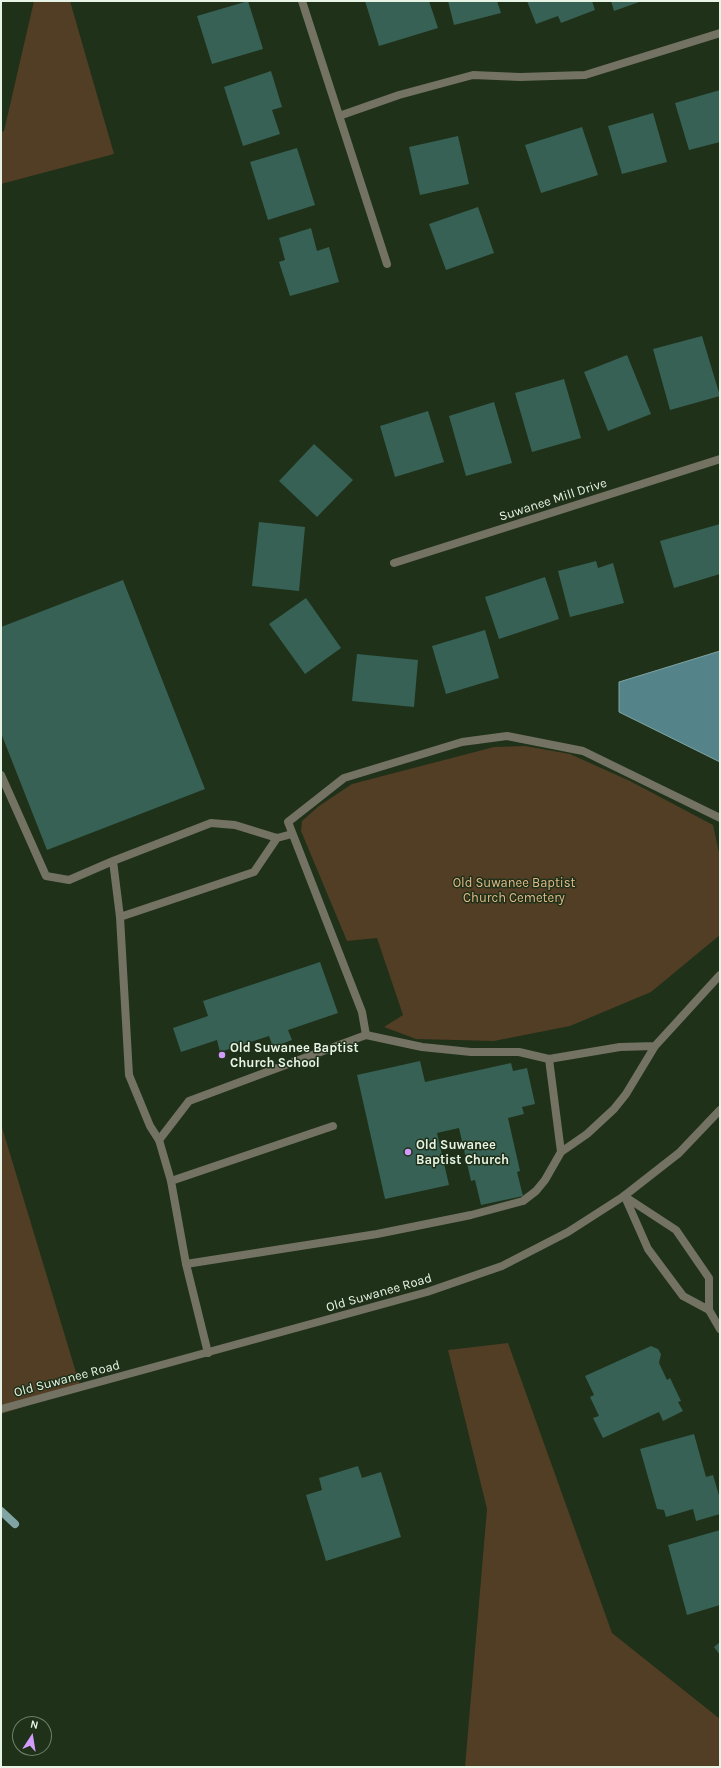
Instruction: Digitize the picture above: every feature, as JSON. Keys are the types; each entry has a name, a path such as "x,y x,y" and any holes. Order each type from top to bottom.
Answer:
{"street":[{"path":"302,1 387,264"},
{"path":"339,116 399,95 473,75 585,75 720,33"},
{"name":"Suwanee Mill Drive","path":"394,563 720,460"},
{"path":"366,1035 362,1012 288,822 344,778 462,742 507,736 583,751 720,818"},
{"path":"1,775 46,876 69,880 210,823 235,825 277,838 292,834"},
{"path":"120,917 254,872 277,838"},
{"path":"113,861 120,917 129,1075 150,1126 159,1140 171,1181 186,1264 208,1353"},
{"path":"186,1264 376,1234 471,1214 523,1201 536,1191 545,1180 561,1152 587,1134 614,1109 626,1094 655,1046 720,975"},
{"path":"159,1140 189,1101 366,1035 422,1047 471,1052 513,1052 549,1059 620,1047 655,1046"},
{"path":"549,1059 561,1152"},
{"name":"Old Suwanee Road","path":"1,1409 427,1292 502,1266 568,1232 624,1196 679,1153 720,1110"},
{"path":"171,1181 333,1126"},
{"path":"624,1196 648,1249 683,1296 709,1310"},
{"path":"624,1196 676,1230 709,1278 709,1310 720,1329"}],"green space":[{"path":"34,1 70,1 114,154 1,184 1,132 4,131"},
{"name":"Old Suwanee Baptist Church Cemetery","path":"525,746 570,754 630,781 713,825 720,857 720,935 651,992 570,1026 494,1041 416,1039 384,1027 403,1015 377,938 347,941 301,831 302,821 319,806 352,784 494,747"},
{"path":"1,1124 81,1389 1,1414"},
{"path":"508,1343 612,1633 720,1719 720,1767 465,1767 487,1509 448,1350"}],"water":[{"path":"720,651 720,762 619,712 619,682"}],"building":[{"path":"248,1 263,49 212,64 197,16"},
{"path":"365,1 429,1 438,28 379,46"},
{"path":"448,1 497,1 501,13 454,25"},
{"path":"527,1 592,1 595,10 561,23 558,16 536,24"},
{"path":"611,1 642,1 614,11"},
{"path":"271,71 282,107 272,110 280,134 243,146 224,87"},
{"path":"720,90 720,142 689,150 675,103"},
{"path":"653,113 667,162 622,174 608,126"},
{"path":"582,127 598,175 541,193 525,145"},
{"path":"458,136 469,184 420,195 409,147"},
{"path":"297,148 315,205 268,220 250,162"},
{"path":"478,207 494,253 446,270 429,224"},
{"path":"311,228 317,251 329,247 339,282 290,296 279,262 285,260 279,238"},
{"path":"702,336 720,396 670,410 653,349"},
{"path":"627,355 651,414 608,431 584,372"},
{"path":"564,379 581,438 532,452 515,393"},
{"path":"494,402 512,463 466,476 449,416"},
{"path":"428,411 444,462 395,477 380,426"},
{"path":"314,444 353,480 317,517 279,481"},
{"path":"259,522 305,527 299,591 252,586"},
{"path":"720,524 720,574 674,588 660,541"},
{"path":"596,561 598,568 613,563 624,603 570,617 558,571"},
{"path":"545,577 559,619 499,639 485,597"},
{"path":"123,580 205,789 47,850 1,733 1,627"},
{"path":"306,598 341,648 305,674 269,624"},
{"path":"485,630 499,678 446,694 432,646"},
{"path":"357,654 418,660 414,707 352,701"},
{"path":"320,962 338,1013 288,1030 292,1040 273,1047 269,1036 220,1052 217,1040 181,1052 173,1028 208,1016 203,1001"},
{"name":"Old Suwanee Baptist Church","path":"420,1061 425,1082 511,1063 513,1071 527,1068 535,1104 522,1107 524,1114 508,1118 520,1171 517,1172 523,1196 481,1205 475,1180 471,1181 459,1128 437,1133 449,1185 385,1199 357,1075"},
{"path":"651,1346 658,1349 661,1354 659,1363 667,1380 670,1378 681,1401 678,1402 683,1411 663,1421 659,1412 603,1438 593,1418 599,1416 590,1397 594,1395 585,1376"},
{"path":"694,1434 706,1477 713,1475 720,1499 720,1514 696,1521 693,1509 666,1517 664,1510 657,1509 640,1449"},
{"path":"358,1466 362,1478 381,1472 401,1537 326,1561 306,1495 322,1490 319,1478"},
{"path":"720,1530 720,1605 687,1615 668,1545"},
{"path":"720,1642 720,1655 714,1647"}],"waterway":[{"path":"1,1511 15,1524"}],"place":[{"name":"Old Suwanee Baptist Church School","path":"222,1055"},
{"name":"Old Suwanee Baptist Church","path":"408,1152"}]}
